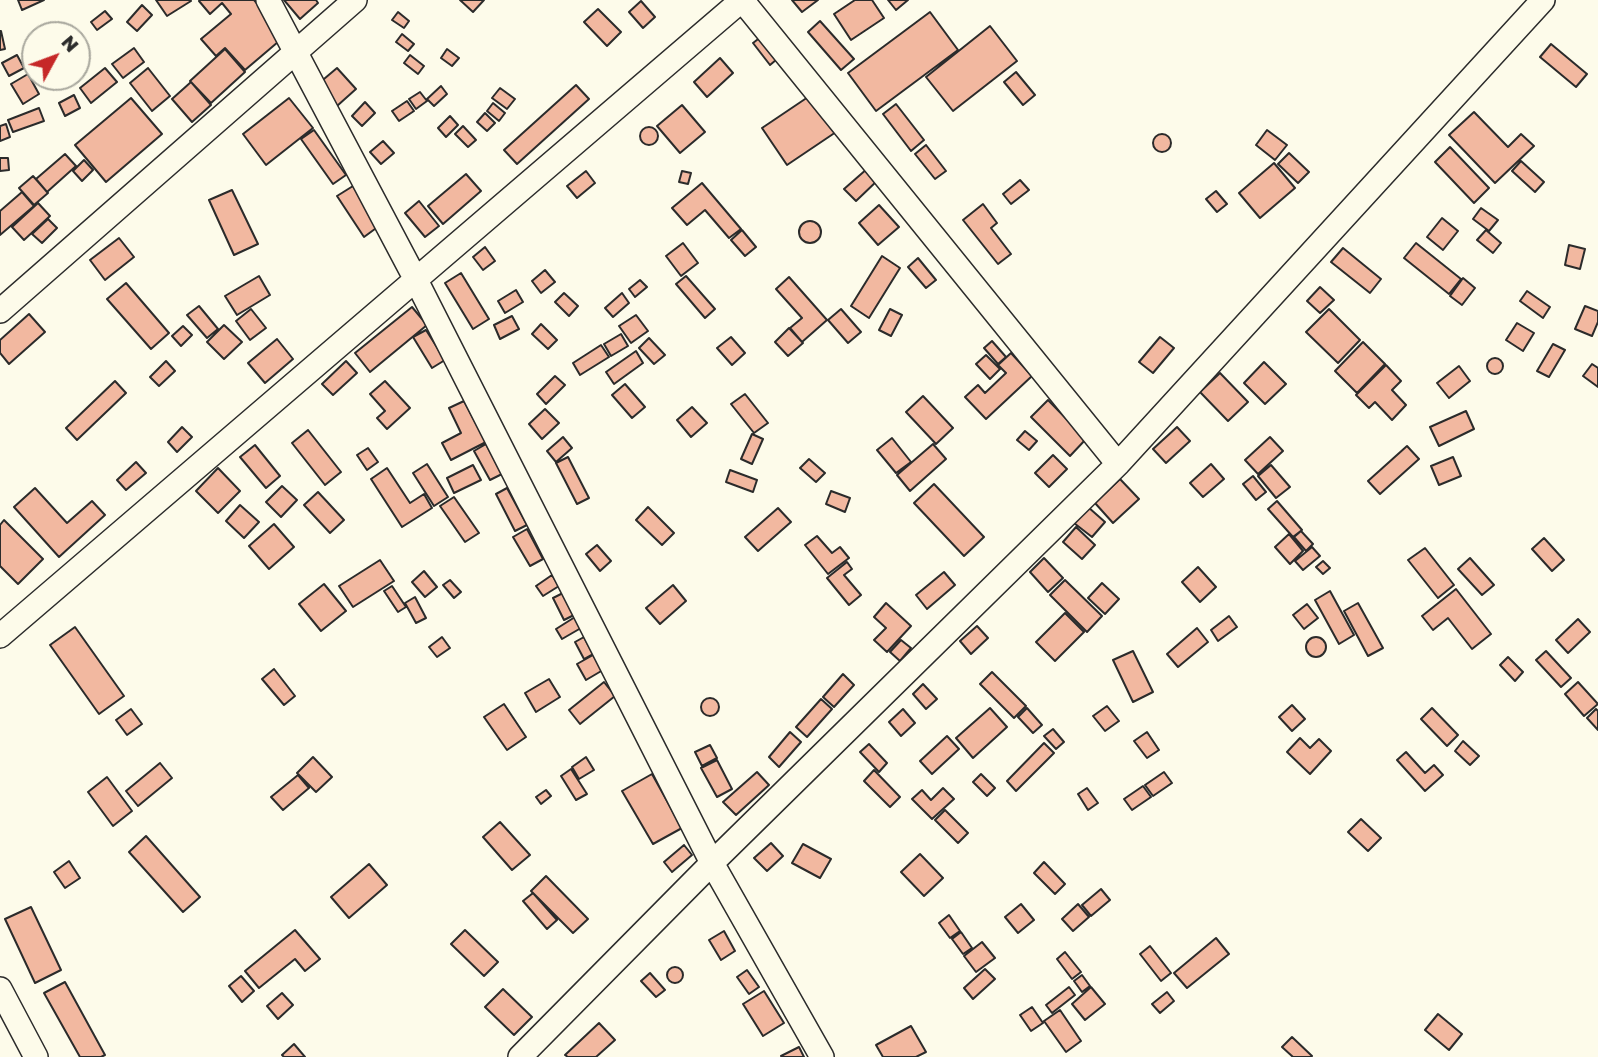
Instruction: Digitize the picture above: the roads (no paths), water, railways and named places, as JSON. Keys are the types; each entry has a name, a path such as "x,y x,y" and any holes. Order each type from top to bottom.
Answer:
{"street":[{"path":"268,0 416,280 712,863 822,1057"},
{"path":"0,311 355,0"},
{"path":"0,636 742,0 1118,464"},
{"path":"520,1057 712,863 1118,464 1543,0"},
{"path":"0,989 36,1057"}]}
